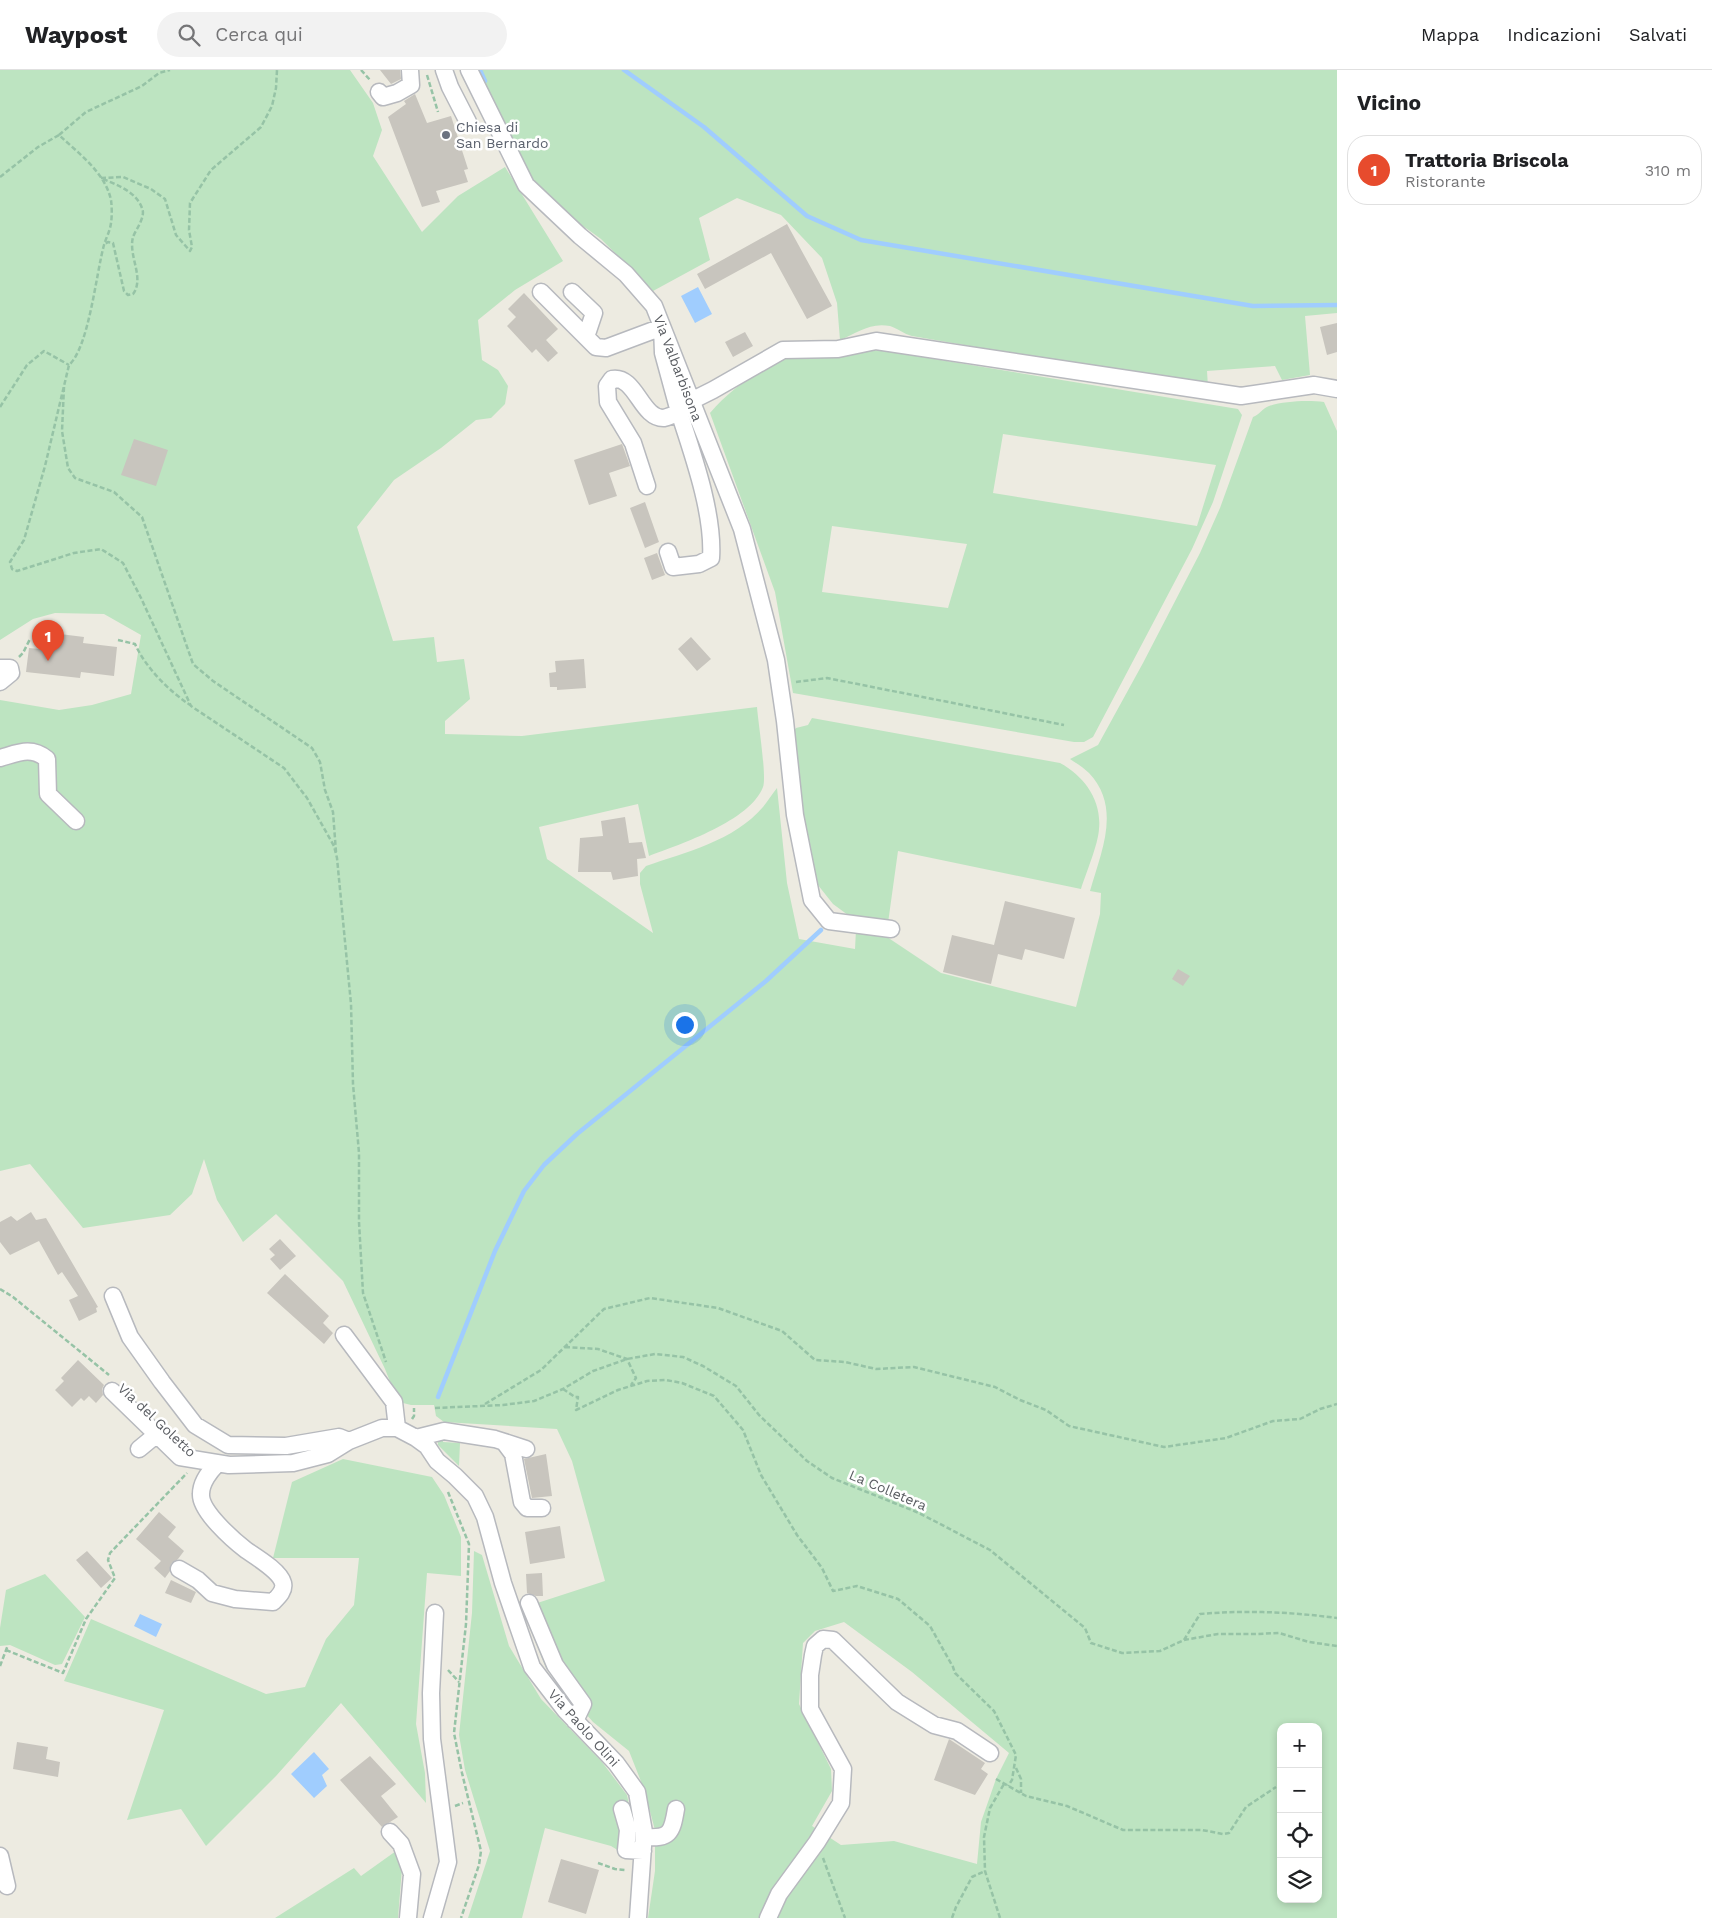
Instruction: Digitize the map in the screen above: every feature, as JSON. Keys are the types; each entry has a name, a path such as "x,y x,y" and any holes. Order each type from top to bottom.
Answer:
{"street":[{"path":"379,92 383,97 397,93 410,85 410,70"},
{"path":"444,70 450,87 468,122"},
{"name":"Via Valbarbisona","path":"469,70 526,185 580,236 626,274 654,306 685,407 742,529 786,684 785,721 795,815 812,900 829,921 891,929"},
{"path":"541,292 596,347 606,348 662,327"},
{"path":"572,292 594,313 586,337"},
{"path":"648,486 633,443 608,402 608,382 612,379 620,380 637,393 650,413 663,418 782,350 838,349 876,341 1241,396 1314,385 1337,390"},
{"path":"668,552 673,567 699,564 711,558 711,532 685,407"},
{"path":"0,682 11,673 5,668"},
{"path":"0,758 32,752 38,752 47,758 48,794 76,821"},
{"path":"113,1296 130,1337 195,1425 228,1445 286,1446 339,1437 349,1441"},
{"path":"344,1335 394,1402 397,1428 422,1442 444,1431 504,1442 526,1449"},
{"name":"Via del Goletto","path":"113,1385 156,1435 180,1457 217,1464 293,1463 328,1454 349,1441 382,1428 397,1428"},
{"path":"139,1449 156,1435"},
{"name":"Via Paolo Olini","path":"422,1442 437,1461 475,1496 485,1517 503,1583 532,1667 576,1721 616,1763 637,1792 643,1844 638,1918"},
{"path":"504,1442 514,1454 522,1502 527,1508 542,1508"},
{"path":"179,1570 198,1580 212,1593 234,1599 273,1602 280,1596 283,1590 283,1582 274,1571 231,1537 212,1517 204,1505 201,1494 206,1478 217,1464"},
{"path":"529,1603 554,1665 583,1704 576,1721"},
{"path":"432,1918 448,1862 432,1739 431,1693 435,1613"},
{"path":"768,1918 779,1894 819,1838 841,1803 842,1769 810,1709 810,1676 813,1655 815,1646 823,1639 833,1640 897,1702 934,1725 957,1731 990,1753"},
{"path":"622,1809 628,1830 626,1850 667,1835 673,1829 676,1809"},
{"path":"390,1832 401,1844 412,1874 408,1918"},
{"path":"0,1856 7,1886"}],"path":[{"path":"0,177 38,148 59,135 86,112 142,86 159,73 170,70"},
{"path":"101,178 123,177 151,189 165,199 176,235 190,251 192,248 189,230 190,203 211,170 261,127 272,106 277,70"},
{"path":"427,74 438,112"},
{"path":"59,135 76,149 101,178 110,200 111,224 104,245 91,309 76,359 69,365 45,466 24,540 10,562 12,569 17,571 74,553 101,549 123,563 191,706"},
{"path":"101,178 127,190 142,208 143,214 133,238 132,255 137,270 137,289 133,294 128,295 124,291 113,243 108,242 104,245"},
{"path":"0,407 27,365 44,351 69,365"},
{"path":"65,380 62,431 68,468 75,478 114,492 142,517 193,664 213,681 312,748 320,762 325,790 333,812 351,1004 353,1084 359,1153 359,1222 363,1293 386,1364"},
{"path":"5,668 23,653 30,639"},
{"path":"118,640 135,644 149,666 178,697 284,768 307,798 334,846 337,858"},
{"path":"786,684 827,678 1064,725"},
{"name":"Via del Goletto","path":"0,1289 13,1297 113,1385"},
{"path":"484,1405 541,1370 604,1309 650,1298 718,1308 782,1330 815,1360 845,1362 876,1369 914,1367 995,1387 1020,1400 1046,1410 1068,1426 1164,1447 1226,1438 1273,1421 1300,1418 1337,1404"},
{"path":"565,1347 598,1349 627,1359 636,1378 630,1386"},
{"name":"La Colletera","path":"435,1408 534,1401 563,1389 593,1371 627,1359 655,1354 683,1357 736,1386 759,1415 808,1461 832,1478 918,1513 990,1550 1085,1628 1091,1643 1122,1653 1160,1651 1184,1640 1218,1634 1279,1633 1309,1642 1337,1646"},
{"path":"563,1389 578,1397 576,1410 618,1390 647,1381 666,1380 682,1383 714,1396 743,1430 761,1476 797,1535 822,1568 833,1591 857,1586 898,1599 930,1626 955,1673 994,1711 1016,1755 1012,1780 1008,1786"},
{"path":"6,1650 63,1673 86,1619 115,1578 108,1560 110,1553 200,1460"},
{"path":"447,1488 469,1544 466,1624 454,1733 481,1851 481,1861 461,1918"},
{"path":"1184,1640 1200,1614 1235,1611 1299,1613 1337,1618"},
{"path":"0,1666 8,1645"},
{"path":"448,1671 459,1682"},
{"path":"1015,1767 1020,1779 1021,1793"},
{"path":"996,1779 1026,1796 1067,1806 1123,1830 1202,1830 1223,1834 1229,1833 1246,1807 1276,1787"},
{"path":"1000,1918 985,1871 984,1837 990,1808 1004,1784"},
{"path":"819,1838 845,1918"},
{"path":"598,1863 615,1869 641,1871"},
{"path":"952,1918 972,1877 985,1871"}],"green space":[{"path":"0,70 350,70 373,103 382,130 373,156 422,232 458,196 505,167 563,261 515,290 478,320 482,360 498,370 508,386 505,404 491,418 476,420 441,448 394,480 357,527 393,641 434,637 437,662 464,659 470,699 445,721 445,734 522,736 757,707 763,761 763,787 756,799 730,821 696,838 649,856 638,804 539,827 547,859 653,933 640,884 640,873 646,866 709,844 738,829 763,807 777,788 787,883 799,939 855,949 856,930 878,931 941,973 1076,1007 1100,914 1101,893 1090,891 1103,846 1107,815 1105,801 1099,787 1089,773 1070,759 1098,745 1143,663 1200,553 1220,508 1253,417 1275,404 1296,401 1324,402 1337,431 1337,1918 648,1918 655,1871 655,1830 644,1789 629,1751 593,1722 546,1668 522,1608 605,1581 572,1461 557,1429 444,1422 436,1416 434,1405 411,1405 397,1399 385,1369 343,1281 276,1214 243,1242 217,1200 204,1159 192,1194 170,1215 83,1228 30,1164 0,1171 0,700 59,710 92,705 131,694 141,635 104,614 55,613 33,619 0,640","holes":["844,1622 912,1672 1009,1753 996,1779 981,1822 977,1864 894,1841 841,1845 812,1826 832,1791 831,1769 799,1704 803,1643 815,1631"]},
{"path":"477,70 1337,70 1337,313 1305,316 1310,375 1282,380 1275,366 1207,371 1208,387 912,336 890,326 883,325 858,331 840,340 837,303 822,258 781,215 737,198 699,218 710,260 653,291 601,239 547,200 533,182"},
{"path":"870,350 886,351 1238,409 1242,415 1213,502 1192,549 1093,737 1084,742 1074,742 793,693 775,592 710,413 726,396 744,382 764,369 785,359 805,354","holes":["1003,434 1216,465 1197,526 993,493","832,526 967,544 948,608 822,592"]},
{"path":"812,718 1060,763 1069,768 1090,790 1098,808 1099,818 1099,829 1092,859 1081,889 898,851 888,923 852,918 833,904 814,880 799,803 792,734 796,728 808,725"},
{"path":"444,1431 443,1442 460,1443 459,1466 438,1445 438,1441"},
{"path":"343,1459 432,1477 444,1495 461,1537 461,1576 427,1573 416,1724 425,1773 426,1803 341,1703 276,1776 206,1846 181,1809 127,1820 164,1710 64,1681 91,1619 266,1694 305,1687 326,1639 354,1605 359,1558 273,1558 292,1482"},
{"path":"474,1551 482,1555 509,1646 541,1699 602,1762 627,1795 634,1829 632,1859 611,1846 545,1828 522,1918 468,1918 490,1851 465,1770 459,1735 472,1613"},
{"path":"45,1574 85,1617 62,1664 55,1665 10,1645 0,1646 0,1628 6,1590"},
{"path":"396,1851 402,1868 398,1918 275,1918 354,1868 361,1876"}],"water":[{"path":"698,287 712,314 695,323 681,296"},
{"path":"140,1614 162,1624 156,1637 134,1626"},
{"path":"314,1752 329,1769 322,1775 327,1786 314,1798 291,1774"}],"building":[{"path":"380,70 400,70 401,79 391,84"},
{"path":"415,94 427,123 451,116 468,169 464,170 468,182 436,191 440,202 422,207 388,117 406,104 404,101"},
{"path":"787,224 832,306 807,319 771,253 705,289 697,274"},
{"path":"524,293 558,329 546,340 558,353 548,362 536,349 532,353 507,326 516,317 508,309"},
{"path":"1337,323 1337,352 1327,355 1320,327"},
{"path":"745,332 753,346 733,357 725,342"},
{"path":"134,439 168,450 156,486 121,475"},
{"path":"622,444 630,466 609,473 617,496 589,505 574,460"},
{"path":"645,502 659,542 645,548 630,508"},
{"path":"657,553 665,575 652,580 644,558"},
{"path":"52,633 84,637 83,643 117,647 114,676 81,672 80,678 26,672 29,648 50,650"},
{"path":"691,637 711,659 697,671 678,649"},
{"path":"584,659 586,688 557,690 557,687 550,687 549,673 556,672 555,661"},
{"path":"625,817 629,843 642,842 646,858 637,859 638,876 613,880 611,872 578,872 580,838 603,836 601,821"},
{"path":"1005,901 1075,918 1064,959 1025,949 1022,960 998,954 991,984 943,972 952,935 994,945"},
{"path":"1178,969 1190,976 1183,986 1172,979"},
{"path":"31,1212 36,1220 46,1218 98,1307 96,1308 97,1312 79,1321 69,1300 78,1296 62,1272 58,1275 39,1241 10,1255 0,1242 0,1222 11,1216 17,1221"},
{"path":"280,1239 296,1256 280,1270 270,1259 275,1255 269,1249"},
{"path":"285,1274 329,1316 323,1323 333,1333 324,1344 267,1293"},
{"path":"78,1360 104,1385 102,1389 103,1395 96,1403 89,1396 84,1401 81,1398 72,1407 55,1390 64,1381 61,1378"},
{"path":"546,1454 552,1496 532,1498 524,1459"},
{"path":"159,1512 176,1527 168,1537 184,1551 171,1564 170,1571 165,1578 154,1568 161,1561 136,1539"},
{"path":"560,1526 565,1558 530,1564 525,1532"},
{"path":"87,1551 112,1578 101,1588 76,1560"},
{"path":"542,1573 543,1596 527,1593 526,1574"},
{"path":"171,1580 196,1592 191,1603 165,1593"},
{"path":"949,1739 985,1763 981,1769 988,1774 975,1795 934,1780"},
{"path":"17,1742 48,1747 46,1759 60,1762 58,1777 13,1769"},
{"path":"370,1756 396,1784 381,1796 398,1817 382,1827 340,1780"},
{"path":"561,1859 599,1870 586,1914 548,1902"}],"waterway":[{"path":"480,70 485,81"},
{"path":"624,70 704,127 807,216 861,240 1253,306 1337,305"},
{"path":"438,1397 495,1251 524,1191 544,1165 577,1134 766,981 821,930"}],"place":[{"name":"Chiesa di San Bernardo","path":"446,135"},
{"name":"Trattoria Briscola","path":"48,661"}]}
